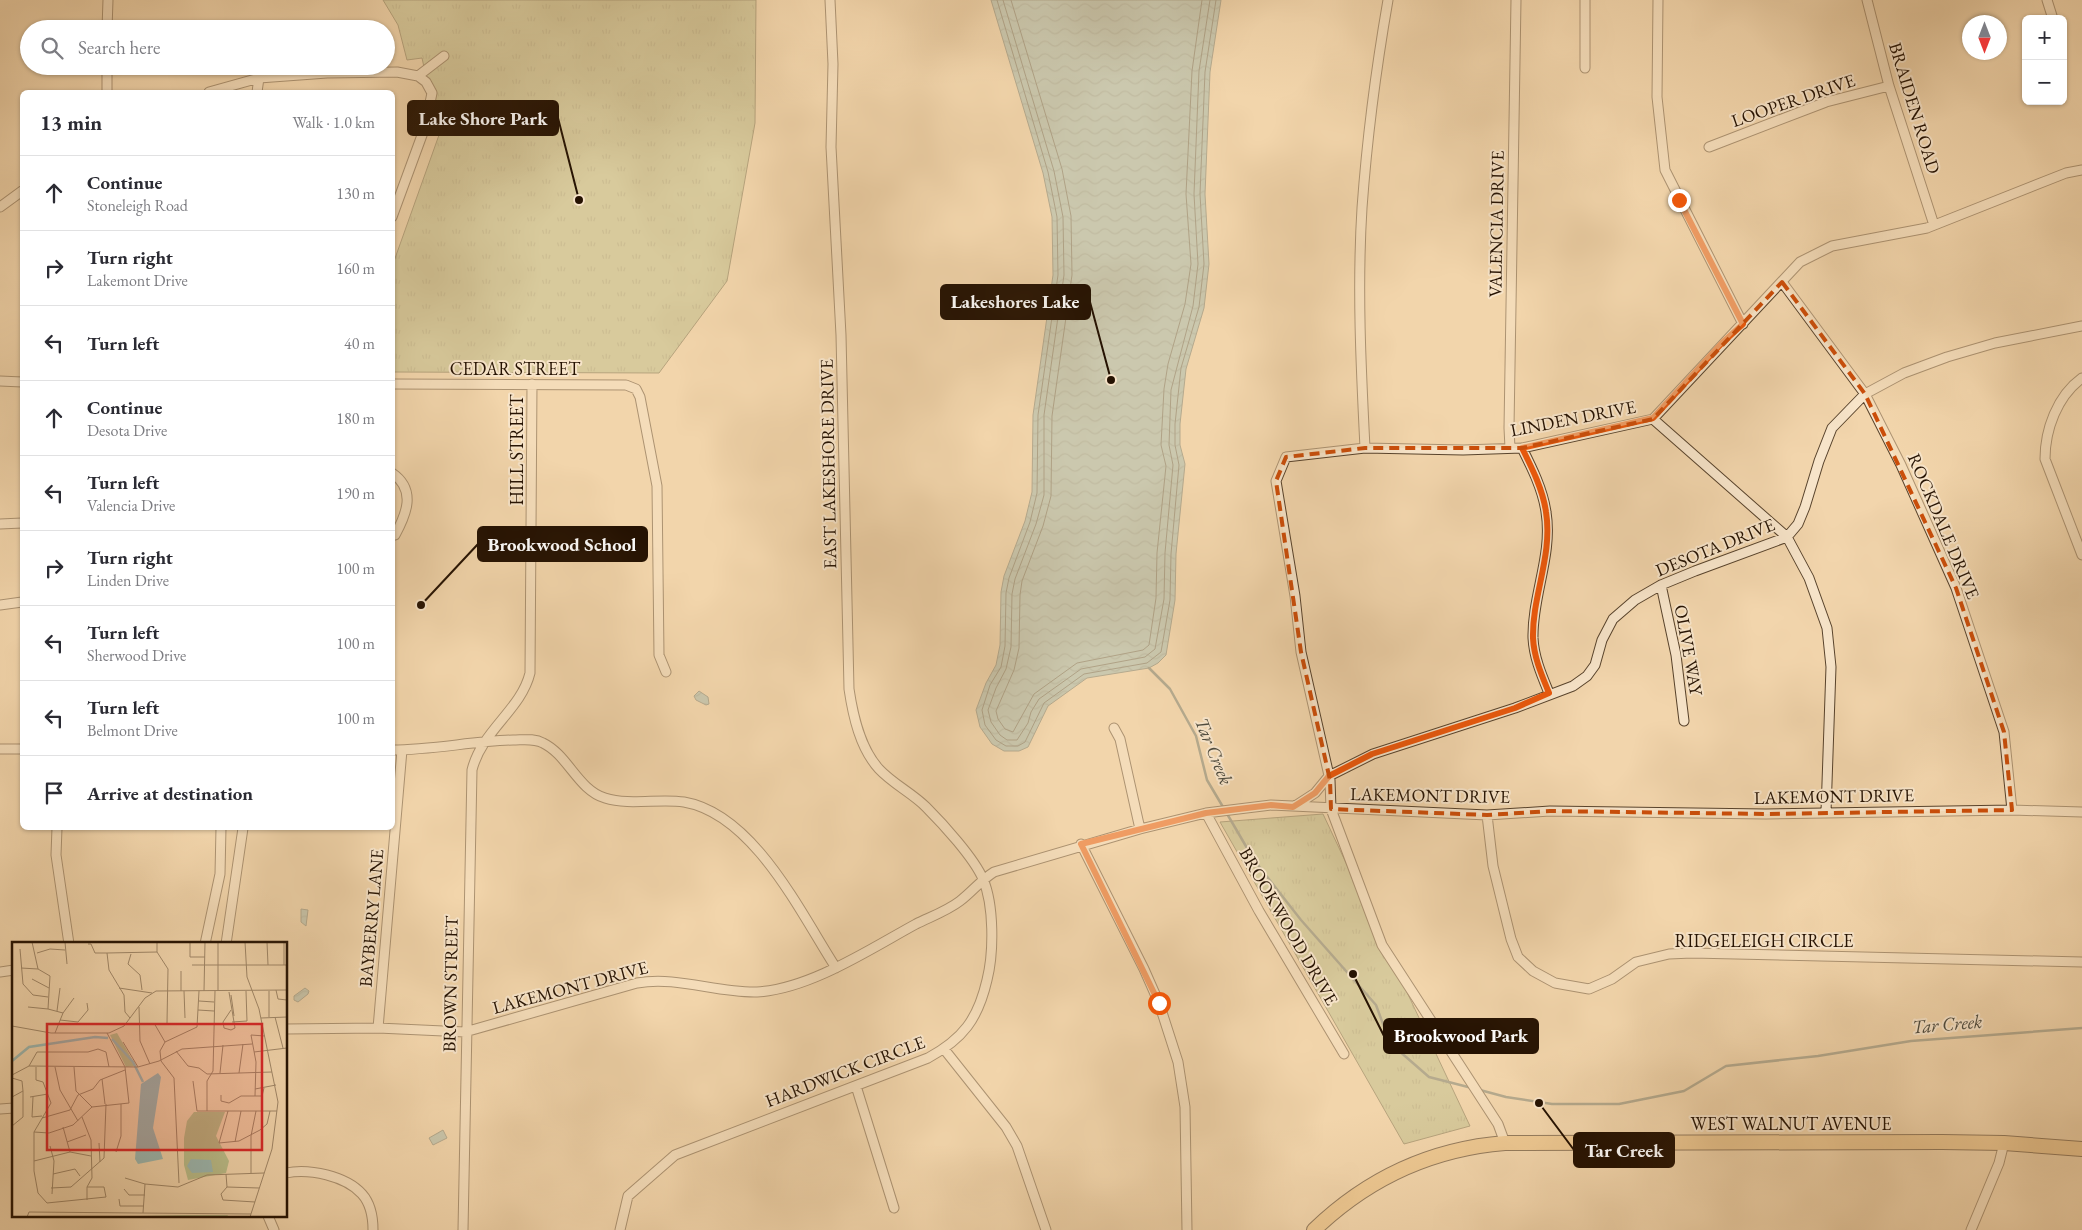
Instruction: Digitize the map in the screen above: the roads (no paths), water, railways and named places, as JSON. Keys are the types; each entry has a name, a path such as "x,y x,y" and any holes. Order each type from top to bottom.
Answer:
{"main road":[{"name":"WEST WALNUT AVENUE","path":"1314,1230 1350,1198 1398,1169 1438,1154 1461,1148 1505,1143 2004,1143 2082,1149"}],"street":[{"path":"107,20 108,0"},
{"name":"EAST LAKESHORE DRIVE","path":"830,0 833,64 831,147 841,335 849,688 852,708 856,729 878,769 926,806 976,865 983,878"},
{"path":"1365,448 1360,362 1362,210 1368,135 1388,0"},
{"name":"VALENCIA DRIVE","path":"1510,448 1508,428 1516,0"},
{"path":"1585,0 1586,68"},
{"path":"1658,0 1657,97 1665,170 1743,324"},
{"name":"BRAIDEN ROAD","path":"1867,0 1889,86 1934,225"},
{"path":"2047,0 2052,15"},
{"path":"418,76 444,56"},
{"path":"395,72 418,76 426,82 432,93 425,127 395,209"},
{"path":"107,75 107,90"},
{"path":"216,90 259,78 300,75"},
{"path":"256,90 259,78"},
{"name":"LOOPER DRIVE","path":"1709,147 1826,102 1889,86"},
{"path":"1653,418 1800,262 1832,246 1934,225 2066,172 2082,170"},
{"path":"0,206 20,192"},
{"name":"ROCKDALE DRIVE","path":"1782,282 1865,394 1902,465 1956,588 2004,732 2012,810"},
{"name":"DESOTA DRIVE","path":"1329,776 1372,754 1515,708 1549,693 1574,686 1595,665 1602,640 1613,619 1635,600 1661,585 1787,537 1798,524 1832,428 1865,394 1904,373 1947,357 1996,343 2082,326"},
{"path":"2082,378 2074,384 2054,413 2045,442 2045,459 2080,545 2082,555"},
{"path":"0,381 20,382"},
{"name":"CEDAR STREET","path":"395,384 626,385 636,389 640,397 657,486 659,654 666,672"},
{"name":"HILL STREET","path":"484,741 523,692 530,673 532,384"},
{"name":"LINDEN DRIVE","path":"1329,776 1301,652 1295,596 1276,480 1286,457 1365,448 1463,450 1522,448 1653,418 1787,537 1809,578 1827,628 1831,667 1826,812"},
{"path":"1522,448 1536,477 1546,513 1547,550 1535,608 1533,639 1538,664 1549,693"},
{"path":"395,475 407,493 406,513 395,535"},
{"path":"0,524 20,524"},
{"name":"OLIVE WAY","path":"1661,585 1676,654 1684,721"},
{"path":"0,606 20,602"},
{"path":"1114,728 1120,739 1140,829"},
{"path":"397,750 484,741 535,740 552,749 583,783 604,798 683,802 719,815 750,841 767,862 836,968"},
{"name":"BROWN STREET","path":"463,1230 472,770 475,757 484,741"},
{"path":"0,749 20,749"},
{"name":"BAYBERRY LANE","path":"395,779 397,750"},
{"path":"1293,807 1315,793 1329,776"},
{"path":"1329,776 1331,809 1382,945 1498,1124 1505,1143"},
{"name":"LAKEMONT DRIVE","path":"288,1029 378,1028 466,1032 637,983 655,980 758,992 778,988 836,968 960,901 983,878 994,872 1081,844 1206,813 1271,805 1487,815 1550,811 1766,814 2012,810 2082,812"},
{"name":"BROOKWOOD DRIVE","path":"1206,813 1260,911 1344,1054"},
{"name":"RIDGELEIGH CIRCLE","path":"1487,815 1493,866 1511,939 1518,957 1533,971 1555,984 1589,989 1612,979 1636,962 1669,954 1692,953 2082,962"},
{"path":"57,830 56,855 69,942"},
{"path":"205,942 220,874 221,830"},
{"path":"226,942 242,830"},
{"name":"BAYBERRY LANE","path":"378,1028 392,830"},
{"path":"1081,844 1144,969 1159,1003 1178,1062 1185,1107 1186,1230"},
{"name":"HARDWICK CIRCLE","path":"620,1230 622,1211 628,1196 675,1155 856,1086 944,1050 956,1040 971,1024 980,1006 990,969 988,893 983,878"},
{"path":"944,1050 1006,1127 1020,1155 1046,1230"},
{"path":"856,1086 894,1208"},
{"path":"1971,1230 1999,1163 2004,1143"},
{"path":"288,1173 314,1171 348,1184 362,1194 373,1214 374,1230"},
{"path":"269,1218 274,1230"}],"water":[{"path":"991,0 1221,0 1210,72 1205,194 1209,264 1204,308 1186,369 1180,424 1180,445 1185,464 1176,554 1175,600 1166,655 1149,668 1087,678 1048,706 1028,747 1019,751 1004,751 992,744 980,727 976,710 986,683 996,665 1000,645 1001,592 1004,576 1025,521 1032,492 1033,415 1053,275 1052,217 1043,173"},
{"path":"699,691 708,697 709,704 706,705 696,700 694,696"},
{"path":"301,909 308,910 306,926 301,922"},
{"path":"305,988 309,991 308,994 298,1002 294,1000 294,996"},
{"path":"443,1130 447,1138 433,1145 429,1138"}],"waterway":[{"name":"Tar Creek","path":"1149,668 1170,689 1196,736 1207,780 1223,807"},
{"name":"Tar Creek","path":"1226,812 1254,860 1301,920 1376,1005 1390,1043 1429,1077 1472,1088"},
{"name":"Tar Creek","path":"1480,1090 1506,1097 1552,1104 1619,1104 1684,1091 1726,1066 1818,1056 1911,1041 2082,1028"}],"place":[{"name":"Lake Shore Park","path":"579,200"},
{"name":"Lakeshores Lake","path":"1111,380"},
{"name":"Brookwood School","path":"421,605"},
{"name":"Brookwood Park","path":"1353,974"},
{"name":"Tar Creek","path":"1539,1103"}]}
